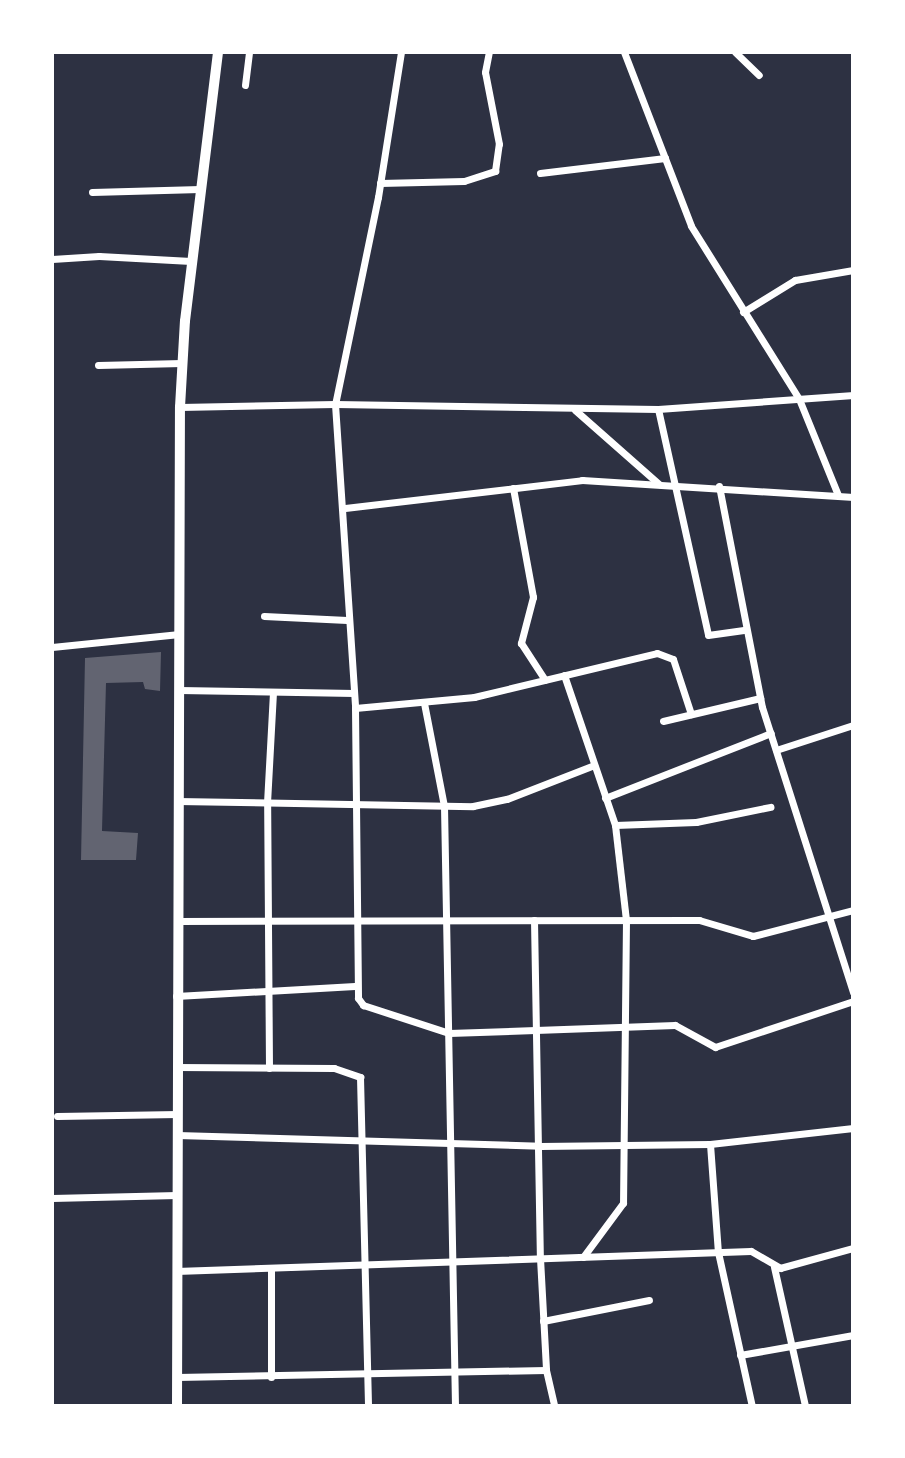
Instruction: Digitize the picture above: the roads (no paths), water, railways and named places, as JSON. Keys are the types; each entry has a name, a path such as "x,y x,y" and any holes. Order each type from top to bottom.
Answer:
{"main road":[{"path":"177,1406 175,921 180,407 191,261 218,52"}],"street":[{"path":"245,85 249,52"},
{"path":"401,52 380,183 335,404 345,508 347,620 355,708 359,920 355,986 363,1005 449,1033 684,1027 706,1046 715,1047 853,1001"},
{"path":"380,183 464,181 495,171 500,159 485,72 489,52"},
{"path":"624,52 691,226 799,399 838,495"},
{"path":"735,52 759,75"},
{"path":"540,173 665,158"},
{"path":"92,192 200,189"},
{"path":"52,259 99,256 191,261"},
{"path":"743,312 795,280 853,270"},
{"path":"98,365 182,363"},
{"path":"180,407 335,404 658,409 853,395"},
{"path":"574,409 661,485"},
{"path":"658,409 678,487 708,635 744,630"},
{"path":"345,508 582,480 678,487 719,486 853,497"},
{"path":"719,486 744,630 760,698 827,919 853,993"},
{"path":"513,488 533,597 521,643 545,680"},
{"path":"264,616 347,620"},
{"path":"52,647 179,634"},
{"path":"355,708 474,697 666,654 673,659 691,714"},
{"path":"564,675 615,825 626,920 627,1144 621,1212 583,1257"},
{"path":"179,690 354,693"},
{"path":"269,1068 267,803 273,692"},
{"path":"663,721 760,698"},
{"path":"424,703 444,806 455,1406"},
{"path":"776,750 853,725"},
{"path":"605,798 771,733"},
{"path":"177,801 444,806 498,801 594,765"},
{"path":"615,825 696,822 770,807"},
{"path":"175,921 699,920 753,936 853,910"},
{"path":"534,920 540,1258 546,1370 554,1406"},
{"path":"176,996 355,986"},
{"path":"176,1067 356,1073 362,1082 361,1264 368,1406"},
{"path":"57,1116 178,1114"},
{"path":"176,1135 450,1140 540,1146 710,1144 853,1128"},
{"path":"710,1144 718,1252 752,1406"},
{"path":"52,1198 177,1195"},
{"path":"774,1267 853,1248"},
{"path":"176,1271 757,1252 774,1267 805,1406"},
{"path":"271,1268 271,1377"},
{"path":"543,1321 649,1300"},
{"path":"740,1355 853,1335"},
{"path":"177,1377 271,1377 454,1369 546,1370"}]}
